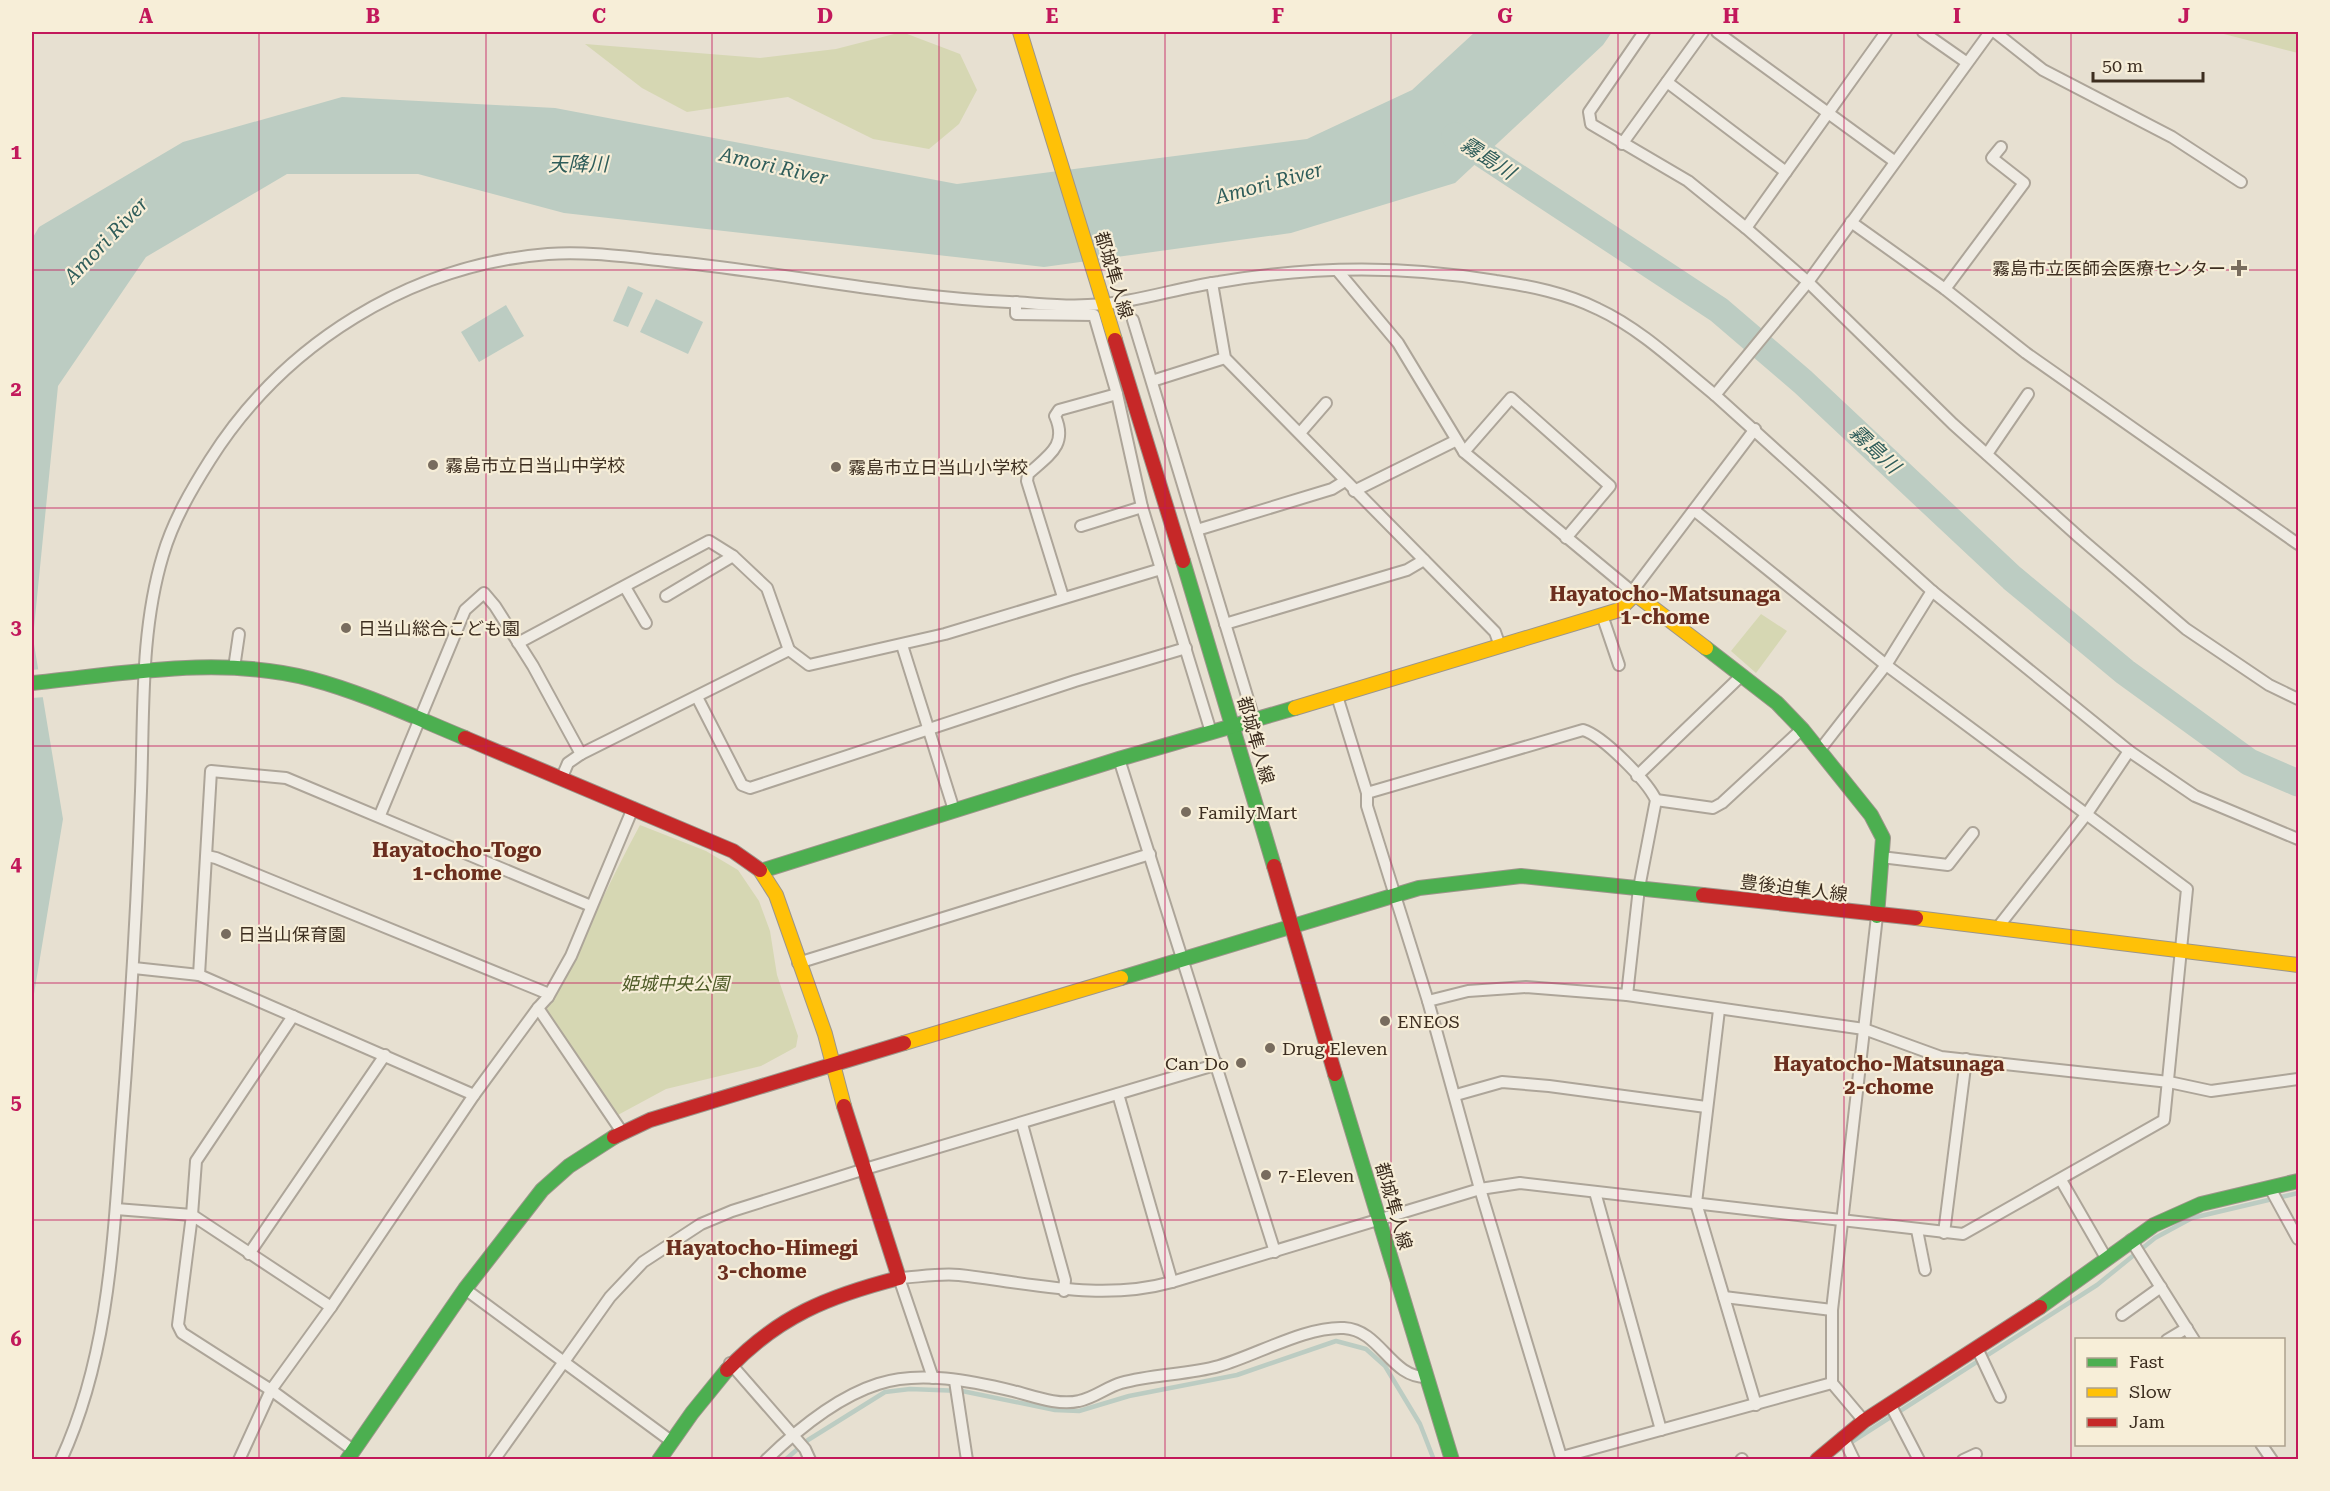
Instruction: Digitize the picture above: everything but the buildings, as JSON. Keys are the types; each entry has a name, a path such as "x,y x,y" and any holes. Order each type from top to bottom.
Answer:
{"street":[{"name":"都城隼人線","path":"1020,32 1234,726 1291,927 1452,1460"},
{"path":"1644,32 1588,115 1593,126 1688,181 1746,228 1987,454 2186,629 2269,685 2298,699"},
{"path":"1622,144 1703,32"},
{"path":"1717,32 1894,161"},
{"path":"1746,228 1886,32"},
{"path":"1923,32 1966,62"},
{"path":"1718,392 1807,284 1894,161 1990,32"},
{"path":"1995,32 2043,70 2172,137 2241,182"},
{"path":"1667,82 1786,172"},
{"path":"1945,289 2024,183 1992,158 2001,147"},
{"path":"1851,222 1945,289 2026,353 2298,544"},
{"path":"61,1460 74,1432 96,1359 107,1296 116,1209 134,968 141,672 151,603 164,551 188,494 226,434 255,398 293,360 351,319 395,294 443,275 498,260 553,253 580,253 704,264 943,299 1088,306 1103,298 1266,274 1337,270 1424,271 1502,282 1567,297 1594,306 1624,324 1718,392 1755,429 1932,591 2129,751 2195,796 2298,839"},
{"path":"1337,270 1398,343 1455,441 1464,452 1635,594 1777,703 1802,729 1871,814 1883,838 1877,916 1840,1221 1832,1310 1832,1383 1864,1421"},
{"path":"1212,283 1225,358 1495,633 1500,646"},
{"path":"1016,302 1016,314 1094,315 1117,394 1142,507 1211,732"},
{"path":"1133,320 1254,719"},
{"path":"1152,381 1225,358"},
{"path":"1063,597 1027,481 1029,474 1059,441 1061,432 1055,416 1059,410 1117,394"},
{"path":"1987,454 2028,394"},
{"path":"1464,452 1511,398 1610,486 1566,538"},
{"path":"1300,433 1326,403"},
{"path":"761,871 1119,759 1337,696 1619,610 1635,594 1637,585 1755,429"},
{"path":"1354,491 1455,441"},
{"path":"1197,530 1332,489 1345,481"},
{"path":"1081,526 1142,507"},
{"path":"659,1460 730,1363 763,1335 794,1314 845,1292 899,1278 956,1275 1064,1291 1127,1292 1172,1282 1480,1189 1520,1183 1963,1234 2164,1120 2187,889 1886,665 1694,510"},
{"path":"518,644 709,541 733,556 768,588 789,650 809,665 902,645 1161,569"},
{"path":"666,596 733,556"},
{"path":"1225,624 1407,570 1424,560"},
{"path":"625,587 646,623"},
{"path":"1819,751 1886,665 1932,591"},
{"path":"380,815 465,610 476,597 484,593 495,606 518,644 581,754"},
{"path":"1602,615 1619,664"},
{"path":"234,668 239,634"},
{"path":"902,645 954,810"},
{"path":"697,697 742,784 750,788 1186,648"},
{"path":"562,777 568,763 581,754 789,650"},
{"path":"32,683 141,672 234,668 308,678 349,690 562,777 733,850 761,871 776,895 798,963 825,1034 899,1278 933,1378"},
{"path":"1637,776 1741,676"},
{"path":"1337,696 1366,793 1367,806 1428,1001 1480,1189 1562,1458 1832,1383"},
{"path":"1366,793 1583,730 1594,733 1637,776 1656,800 1713,808 1722,803 1802,729"},
{"path":"1998,927 2086,815 2129,751"},
{"path":"1119,759 1218,1064 1275,1251"},
{"path":"199,975 211,771 286,778 380,815 591,906"},
{"path":"1627,995 1639,888 1656,800"},
{"path":"239,1460 272,1390 331,1308 474,1095 538,1008 548,998 571,956 633,808"},
{"path":"1881,857 1948,865 1973,833"},
{"path":"798,963 1150,854"},
{"path":"207,856 549,994 548,998"},
{"name":"豊後迫隼人線","path":"350,1455 465,1289 542,1190 569,1166 622,1132 650,1120 1419,888 1521,876 1877,916 1998,927 2298,965"},
{"path":"134,968 199,975 474,1095"},
{"path":"1428,1001 1468,991 1527,987 1627,995 1864,1029 1941,1057 2169,1082 2211,1091 2298,1079"},
{"path":"538,1008 622,1132"},
{"path":"1719,1010 1696,1203 1756,1405"},
{"path":"293,1016 196,1161 192,1215 178,1325 182,1333 272,1390 350,1455"},
{"path":"249,1254 385,1055"},
{"path":"1944,1233 1966,1059"},
{"path":"494,1460 610,1297 643,1262 701,1224 732,1211 865,1169 1218,1064"},
{"path":"1455,1095 1502,1082 1706,1107"},
{"path":"1118,1094 1172,1282"},
{"path":"1022,1124 1065,1280 1064,1291"},
{"path":"2061,1180 2106,1258"},
{"path":"1817,1460 1864,1421 2041,1306 2106,1258 2133,1243 2154,1225 2201,1204 2298,1181"},
{"path":"2270,1188 2298,1239"},
{"path":"1595,1192 1660,1430"},
{"path":"116,1209 192,1215 331,1308"},
{"path":"1917,1230 1925,1270"},
{"path":"2133,1243 2193,1338"},
{"path":"2122,1315 2161,1287"},
{"path":"465,1289 671,1441"},
{"path":"1724,1297 1832,1310"},
{"path":"766,1460 794,1436 845,1400 878,1384 933,1378 996,1387 1053,1401 1079,1401 1120,1383 1217,1367 1311,1333 1347,1328 1364,1334 1405,1372 1418,1377 1427,1377"},
{"path":"2170,1338 2187,1328"},
{"path":"1977,1349 2000,1397"},
{"path":"730,1363 805,1449 810,1460"},
{"path":"956,1383 967,1460"},
{"path":"1890,1405 1919,1460"},
{"path":"1843,1438 1852,1457"},
{"path":"2262,1446 2272,1460"},
{"path":"1963,1460 1976,1454"}],"green space":[{"path":"902,32 960,54 977,90 959,124 929,149 873,139 788,97 687,112 642,88 585,44 760,58 836,49"},
{"path":"2216,32 2298,32 2298,53"},
{"path":"1761,614 1787,631 1756,673 1731,651"},
{"name":"姫城中央公園","path":"640,825 706,851 738,870 759,901 770,931 777,975 798,1036 796,1047 761,1066 666,1089 616,1116 544,1013"}],"water":[{"name":"天降川","path":"1475,32 1612,32 1603,45 1455,183 1291,233 1044,267 564,213 418,174 287,174 146,257 58,386 33,638 63,819 32,1006 32,239 39,227 183,142 342,97 555,108 957,184 1307,139 1412,90"},
{"path":"628,286 643,293 628,327 613,321"},
{"path":"656,299 703,322 688,354 640,332"},
{"path":"506,305 524,336 479,362 461,332"}],"pier":[{"path":"41,669 45,697 32,698 32,670"}],"waterway":[{"name":"霧島川","path":"1455,136 1719,310 1803,382 2012,578 2125,672 2249,762 2298,783"},
{"path":"1850,1443 2097,1285 2155,1238 2192,1218 2298,1193"},
{"path":"785,1460 808,1440 885,1392 910,1389 962,1391 1055,1410 1079,1411 1129,1396 1237,1375 1336,1341 1366,1349 1385,1366 1420,1424 1434,1460"}],"traffic: fast":[{"path":"1183,561 1274,866"},
{"path":"1706,648 1777,703 1802,729 1871,815 1883,838 1877,916"},
{"path":"32,683 136,671 207,667 277,672 350,691 465,738"},
{"path":"761,871 1119,759 1295,708"},
{"path":"1121,978 1419,888 1521,876 1703,895"},
{"path":"1335,1074 1452,1460"},
{"path":"347,1460 465,1289 542,1190 569,1166 614,1137"},
{"path":"2040,1307 2154,1225 2201,1204 2298,1181"},
{"path":"659,1460 692,1413 727,1370"}],"traffic: slow":[{"path":"1020,32 1115,340"},
{"path":"1295,708 1619,610 1635,594 1706,648"},
{"path":"760,870 776,895 825,1034 844,1106"},
{"path":"1916,918 2298,965"},
{"path":"904,1043 1121,978"}],"traffic: jam":[{"path":"1115,340 1183,561"},
{"path":"465,738 733,851 760,870"},
{"path":"1274,866 1335,1074"},
{"path":"1703,895 1916,918"},
{"path":"614,1137 650,1120 904,1043"},
{"path":"727,1370 766,1335 806,1310 850,1292 899,1278 844,1106"},
{"path":"1817,1460 1864,1421 2040,1307"}],"place":[{"name":"霧島市立医師会医療センター","path":"2239,268"},
{"name":"霧島市立日当山中学校","path":"433,465"},
{"name":"霧島市立日当山小学校","path":"836,467"},
{"name":"日当山総合こども園","path":"346,628"},
{"name":"FamilyMart","path":"1186,812"},
{"name":"日当山保育園","path":"226,934"},
{"name":"ENEOS","path":"1385,1021"},
{"name":"Drug Eleven","path":"1270,1048"},
{"name":"Can Do","path":"1241,1063"},
{"name":"7-Eleven","path":"1266,1175"}],"district":[{"name":"Hayatocho-Matsunaga 1-chome","path":"1665,606"},
{"name":"Hayatocho-Togo 1-chome","path":"457,862"},
{"name":"Hayatocho-Matsunaga 2-chome","path":"1889,1076"},
{"name":"Hayatocho-Himegi 3-chome","path":"762,1260"}],"water label":[{"name":"Amori River","path":"774,166"},
{"name":"Amori River","path":"1269,183"},
{"name":"Amori River","path":"106,240"}]}
